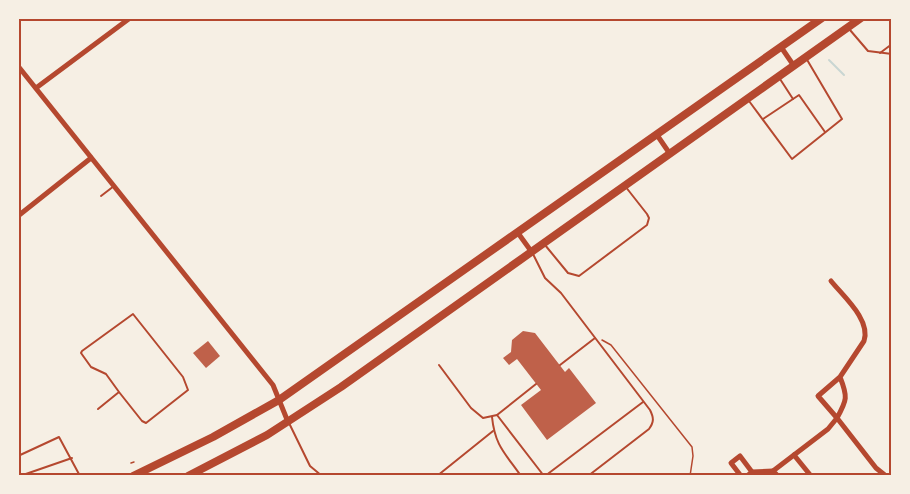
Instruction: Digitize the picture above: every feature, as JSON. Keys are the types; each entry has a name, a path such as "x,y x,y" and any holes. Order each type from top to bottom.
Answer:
{"main road":[{"path":"137,475 213,437 279,400 822,18"},
{"path":"188,476 288,422 341,387 861,18"}],"street":[{"path":"36,88 130,18"},
{"path":"781,47 794,66"},
{"path":"18,66 273,385 288,422"},
{"path":"657,135 670,154"},
{"path":"18,216 91,158"},
{"path":"518,233 531,251"},
{"path":"831,281 862,321 866,334 864,341 840,377 818,396 876,468 886,476"},
{"path":"741,476 731,463 740,456 750,474 776,473 794,455 828,429 846,402 847,393 840,377"},
{"path":"794,455 811,476"}],"lane":[{"path":"848,27 865,50 892,54"},
{"path":"880,53 892,44"},
{"path":"747,99 792,159 842,119 806,57"},
{"path":"779,76 793,99"},
{"path":"762,118 799,95 825,132"},
{"path":"101,196 114,186"},
{"path":"543,243 565,271 579,276 647,225 649,218 647,214 624,186"},
{"path":"531,251 545,278 561,293 653,414 652,425 588,476"},
{"path":"133,314 183,377 189,389 146,423 119,392 106,374 91,367 81,353 133,314"},
{"path":"560,365 595,338"},
{"path":"439,365 474,412 483,417 497,415 536,384"},
{"path":"98,409 119,392"},
{"path":"497,415 544,476 643,401"},
{"path":"492,417 496,441 521,476"},
{"path":"288,422 310,466 322,476"},
{"path":"437,476 493,431"},
{"path":"18,456 59,437 80,476"},
{"path":"20,476 72,458"}],"path":[{"path":"595,338 611,345 692,447 690,476"}],"building":[{"path":"523,331 535,333 565,372 569,368 596,403 547,440 521,405 541,390 517,359 509,365 503,358 511,352 512,340"},
{"path":"208,341 220,356 206,368 193,353"}],"waterway":[{"path":"829,60 844,75"}]}
